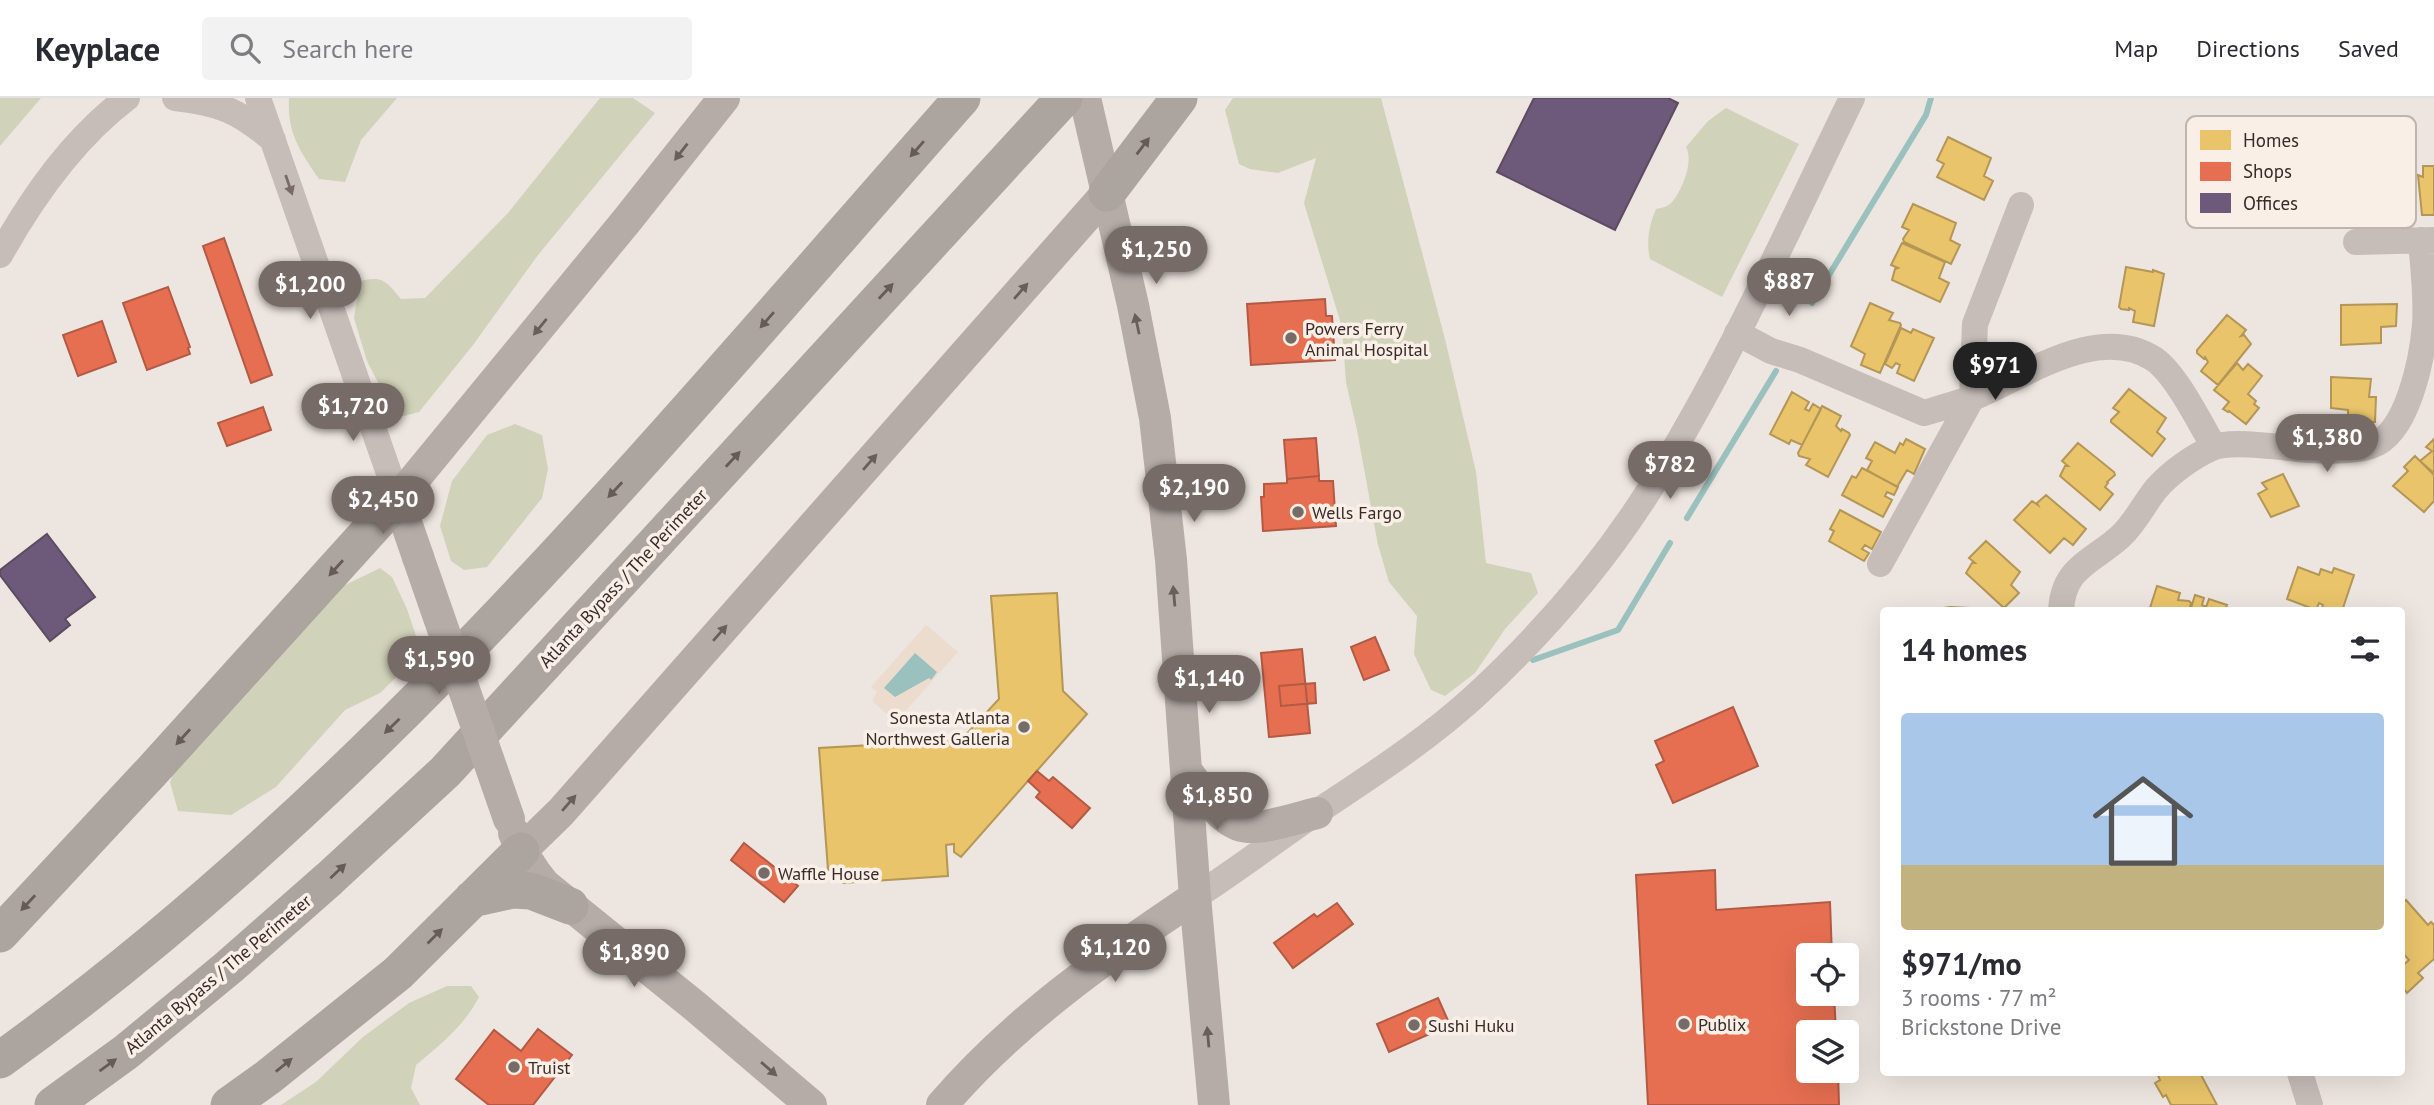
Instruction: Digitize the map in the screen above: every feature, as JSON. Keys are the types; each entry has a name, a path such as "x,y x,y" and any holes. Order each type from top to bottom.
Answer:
{"highway":[{"path":"0,1060 56,1020 198,906 330,787 408,710 644,459 962,98"},
{"name":"Atlanta Bypass / The Perimeter","path":"53,1105 125,1052 229,967 444,772 1064,98"},
{"path":"1103,178 1180,98"},
{"path":"0,934 152,771 398,499"},
{"path":"229,1105 267,1078 398,973 472,899 515,835"},
{"path":"472,899 513,890 531,891 570,906"}],"main road":[{"path":"724,98 398,499 515,835 532,870 545,885 686,998 811,1105"},
{"path":"1084,98 1133,305 1155,418 1171,560 1195,897 1214,1105"},
{"path":"515,835 561,812 1103,178"},
{"path":"1186,770 1216,810 1242,828 1265,827 1317,813"},
{"path":"942,1105 962,1082 1031,1018 1085,974 1195,897"}],"street":[{"path":"175,98 217,104 232,110 273,140"},
{"path":"258,98 398,499"},
{"path":"1195,897 1440,726 1517,654 1571,596 1650,489 1737,333 1852,98"},
{"path":"0,255 25,212 60,164 90,130 125,99"},
{"path":"1880,564 1972,398 1975,324 2021,205"},
{"path":"2062,607 2064,587 2078,568 2122,535 2158,487 2182,466 2214,447 2258,445 2344,450 2372,446 2392,431 2404,413 2417,369 2425,324 2428,240 2356,242"},
{"path":"1737,333 1762,334 1794,344 1800,360 1924,413 1972,398 2081,349 2103,346 2130,348 2155,360 2173,379 2214,447"},
{"path":"2301,1076 2310,1105"}],"green space":[{"path":"0,98 41,98 0,146"},
{"path":"289,98 397,98 361,140 345,182 319,179 312,169 293,132"},
{"path":"600,98 633,98 655,113 538,255 473,345 419,412 396,418 367,361 354,318 360,281 384,281 401,299 425,298 508,213"},
{"path":"1233,98 1381,98 1445,339 1476,472 1486,563 1531,573 1538,593 1505,629 1475,673 1445,696 1431,690 1414,654 1417,616 1389,582 1378,545 1346,382 1342,327 1304,203 1316,158 1278,173 1250,169 1239,164 1225,110"},
{"path":"1726,108 1799,144 1722,297 1650,259 1648,240 1656,209 1670,204 1683,183 1689,160 1686,147 1708,121"},
{"path":"515,424 542,435 548,469 542,498 487,567 464,570 451,561 440,526 452,481 487,435"},
{"path":"380,568 392,577 407,609 419,645 412,662 380,693 345,710 276,787 231,815 178,811 170,782 178,761 337,589"},
{"path":"447,986 471,986 479,997 459,1026 416,1065 411,1088 420,1105 281,1105 316,1082 363,1037 409,1003"}],"shaded area":[{"path":"926,625 958,652 899,718 893,719 873,702 877,692 871,687"}],"water":[{"path":"915,653 937,672 931,680 929,678 895,697 884,688"}],"building: Homes":[{"path":"1948,137 1991,158 1984,176 1993,181 1984,200 1937,177 1944,164 1937,160"},
{"path":"2423,166 2434,166 2434,215 2422,215 2418,175 2423,177"},
{"path":"1913,204 1956,223 1950,240 1960,245 1951,264 1904,242 1909,230 1902,227"},
{"path":"1902,243 1945,262 1939,278 1949,283 1940,302 1892,280 1895,269 1898,268 1891,265"},
{"path":"2126,267 2164,274 2154,326 2133,322 2135,311 2119,307"},
{"path":"1870,303 1893,313 1889,320 1901,325 1880,373 1861,365 1865,354 1851,346"},
{"path":"2397,304 2396,326 2381,327 2381,343 2341,345 2341,305"},
{"path":"2227,315 2246,330 2241,336 2244,335 2251,344 2218,385 2201,371 2208,362 2197,350"},
{"path":"1901,328 1911,333 1913,329 1934,338 1914,381 1897,373 1900,365 1896,363 1892,368 1885,364"},
{"path":"2237,363 2243,370 2248,364 2262,376 2248,394 2259,408 2246,424 2223,409 2229,402 2214,390"},
{"path":"2331,377 2371,379 2369,397 2376,397 2375,422 2348,422 2348,410 2331,408"},
{"path":"2129,389 2166,418 2157,432 2165,439 2152,456 2111,422 2119,412 2113,408"},
{"path":"1792,392 1809,402 1805,409 1809,411 1813,404 1821,409 1802,445 1791,440 1789,444 1770,434"},
{"path":"1822,406 1841,416 1836,426 1850,435 1828,477 1806,465 1810,459 1799,456 1798,453"},
{"path":"1906,439 1925,449 1914,474 1907,470 1897,487 1867,470 1872,461 1866,458 1875,442 1895,453 1900,443 1903,445"},
{"path":"2434,439 2434,473 2420,461 2432,451 2426,447"},
{"path":"2078,443 2115,475 2105,487 2113,494 2100,510 2060,476 2065,466 2068,466 2062,461"},
{"path":"2415,456 2434,475 2434,501 2424,512 2393,486 2408,471 2404,467"},
{"path":"1862,468 1898,487 1894,495 1887,492 1885,496 1892,500 1883,517 1842,495 1852,476 1856,478"},
{"path":"2283,474 2299,506 2271,517 2258,494 2267,489 2262,483"},
{"path":"2046,495 2086,529 2073,545 2064,538 2050,553 2014,520 2032,501 2038,505"},
{"path":"1840,510 1881,532 1872,549 1865,545 1862,549 1869,553 1864,561 1829,541 1834,531 1830,529"},
{"path":"1986,541 2020,572 2011,585 2019,593 2003,607 1966,573 1972,563 1975,563 1969,558"},
{"path":"2298,567 2319,575 2321,569 2332,573 2334,568 2354,575 2343,607 2322,607 2319,603 2317,607 2308,607 2287,599"},
{"path":"2157,586 2180,593 2178,600 2191,603 2190,607 2150,607"},
{"name":"Sonesta Atlanta Northwest Galleria","path":"1057,593 1063,691 1087,714 961,857 954,852 954,844 946,845 948,876 843,883 842,870 828,870 819,748 961,740 999,699 991,596"},
{"path":"2195,595 2204,598 2202,605 2206,607 2191,607"},
{"path":"2209,599 2226,607 2206,607"},
{"path":"2405,901 2428,925 2431,922 2434,925 2434,959 2418,973 2423,978 2407,993 2405,964 2409,960 2405,956"},
{"path":"2158,1076 2202,1076 2217,1105 2171,1105 2155,1083 2160,1080"}],"building: Shops":[{"path":"224,238 272,375 251,383 203,246"},
{"path":"168,287 190,347 190,354 147,370 123,303"},
{"name":"Powers Ferry Animal Hospital","path":"1325,299 1326,316 1332,316 1335,360 1251,365 1247,304"},
{"path":"102,321 116,362 78,376 63,335"},
{"path":"263,407 271,430 227,446 218,423"},
{"path":"1316,438 1319,476 1287,479 1284,440"},
{"name":"Wells Fargo","path":"1319,476 1319,481 1333,481 1336,526 1263,531 1261,497 1264,497 1264,484 1287,483 1287,479"},
{"path":"1375,637 1389,670 1364,680 1351,647"},
{"path":"1302,649 1310,733 1269,737 1261,653"},
{"path":"1315,683 1316,703 1281,706 1279,686"},
{"path":"1733,707 1758,766 1673,803 1656,765 1664,761 1655,741"},
{"path":"1037,771 1049,781 1053,777 1090,808 1072,828 1036,797 1040,792 1028,781"},
{"name":"Waffle House","path":"744,843 798,886 784,902 731,860"},
{"path":"1715,870 1716,910 1830,902 1832,943 1796,943 1796,1006 1835,1006 1835,1020 1796,1020 1796,1083 1838,1083 1839,1105 1648,1105 1636,875"},
{"path":"1337,903 1353,924 1293,968 1274,943 1314,914 1317,917"},
{"name":"Sushi Huku","path":"1438,998 1450,1025 1389,1052 1377,1024"},
{"name":"Truist","path":"538,1029 572,1055 533,1105 489,1105 456,1079 494,1030 521,1051"}],"building: Offices":[{"path":"1534,98 1668,98 1678,103 1615,230 1497,172"},
{"path":"47,534 95,597 65,619 70,625 50,641 0,575 0,570"}],"waterway":[{"path":"1812,303 1926,115 1931,98"},
{"path":"1687,518 1776,371"},
{"path":"1533,660 1618,630 1670,543"}],"place":[{"name":"Powers Ferry Animal Hospital","path":"1291,338"},
{"name":"Wells Fargo","path":"1298,512"},
{"name":"Sonesta Atlanta Northwest Galleria","path":"1024,727"},
{"name":"Waffle House","path":"764,873"},
{"name":"Publix","path":"1684,1024"},
{"name":"Sushi Huku","path":"1414,1025"},
{"name":"Truist","path":"514,1067"}]}
